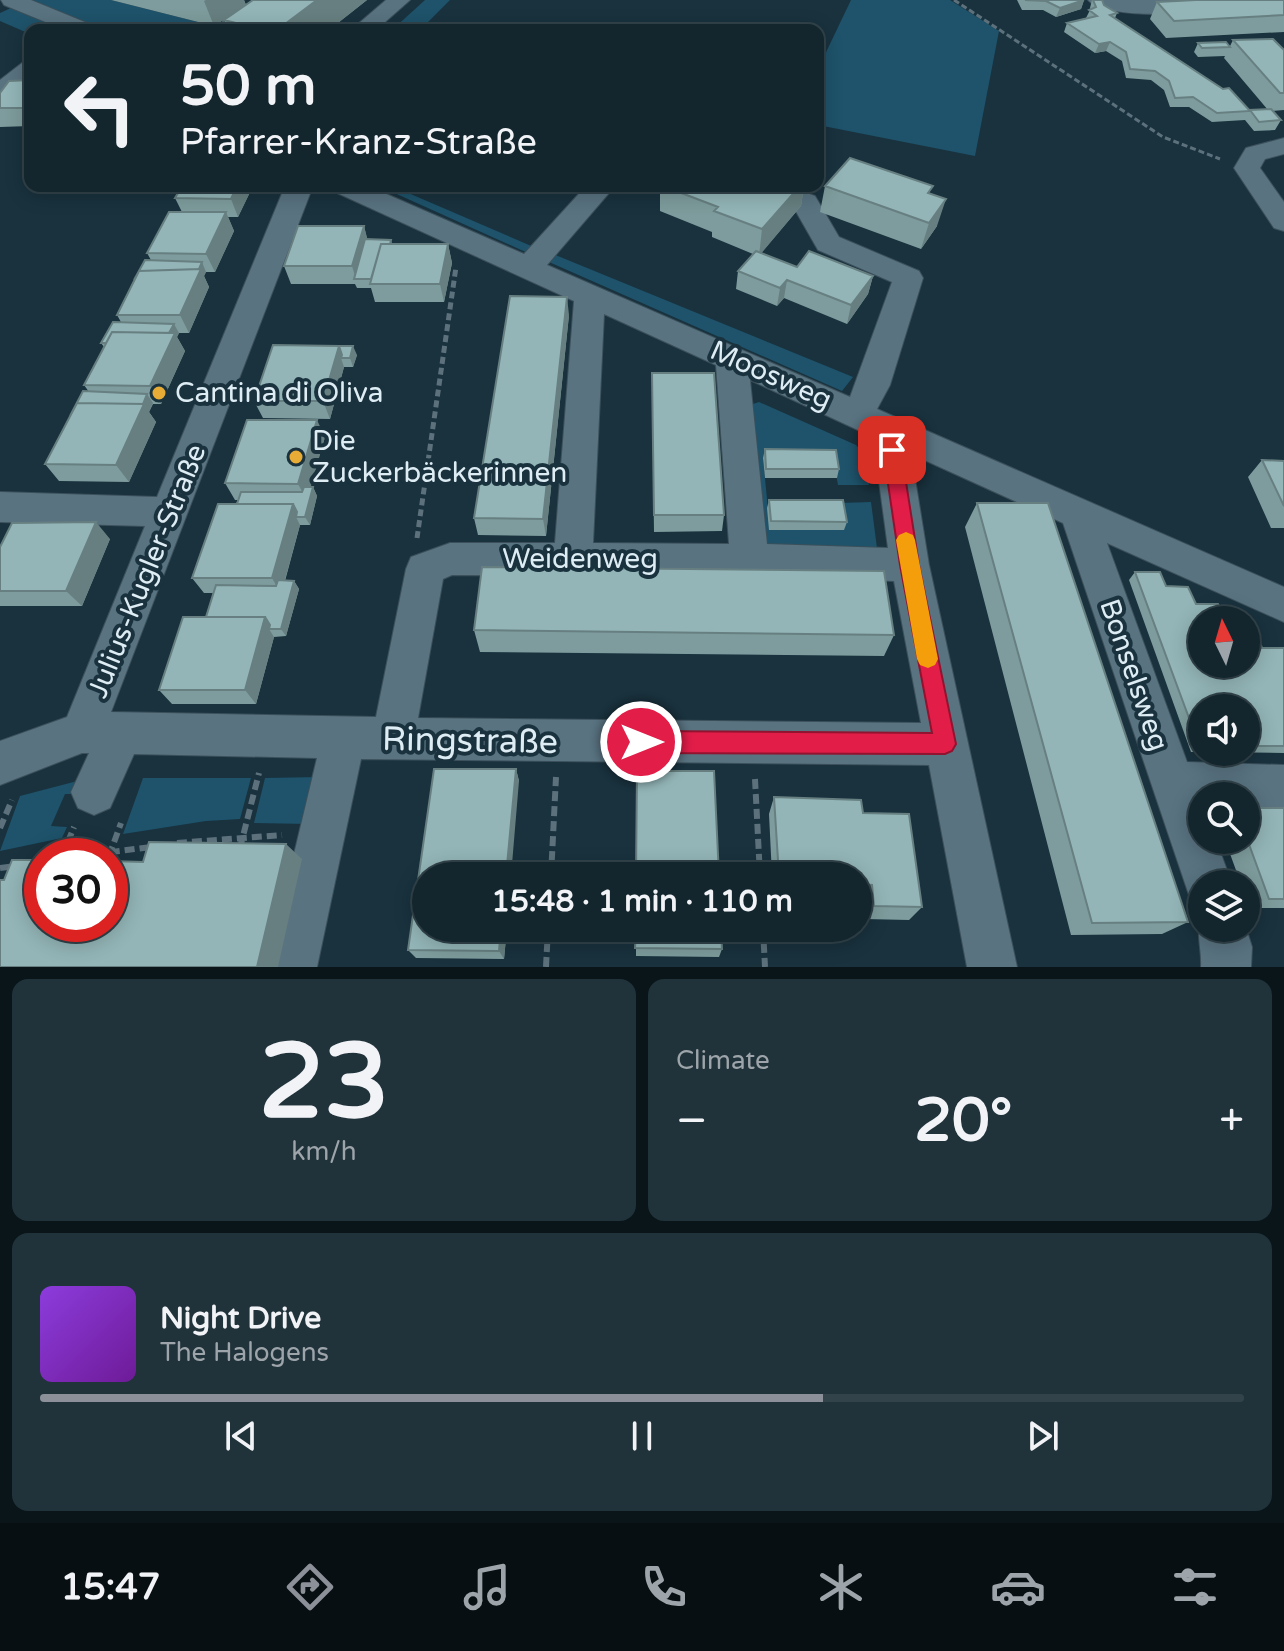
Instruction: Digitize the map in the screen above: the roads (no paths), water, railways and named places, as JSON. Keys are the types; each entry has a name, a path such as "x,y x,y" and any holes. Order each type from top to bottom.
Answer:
{"street":[{"path":"12,0 67,24"},
{"path":"369,24 399,0"},
{"path":"1118,10 1284,1"},
{"path":"0,96 24,72"},
{"path":"1284,146 1261,150 1249,162 1284,222"},
{"name":"Julius-Kugler-Straße","path":"84,810 102,733 172,512 296,192"},
{"name":"Moosweg","path":"358,192 1284,605"},
{"path":"528,268 596,192"},
{"path":"778,192 805,202 828,243 908,278 873,385 874,420 910,565 992,967"},
{"path":"573,558 590,295"},
{"path":"731,356 749,560"},
{"path":"0,507 172,512"},
{"name":"Bonselsweg","path":"1077,511 1203,870"},
{"name":"Weidenweg","path":"393,739 425,569 450,559 749,560 910,565"},
{"name":"Ringstraße","path":"8,778 102,733 393,739 557,757 945,744"},
{"path":"292,967 344,738"},
{"path":"1172,784 1284,787"},
{"path":"1225,942 1226,967"}],"place":[{"name":"Cantina di Oliva","path":"159,393"},
{"name":"Die Zuckerbäckerinnen","path":"296,457"}]}
